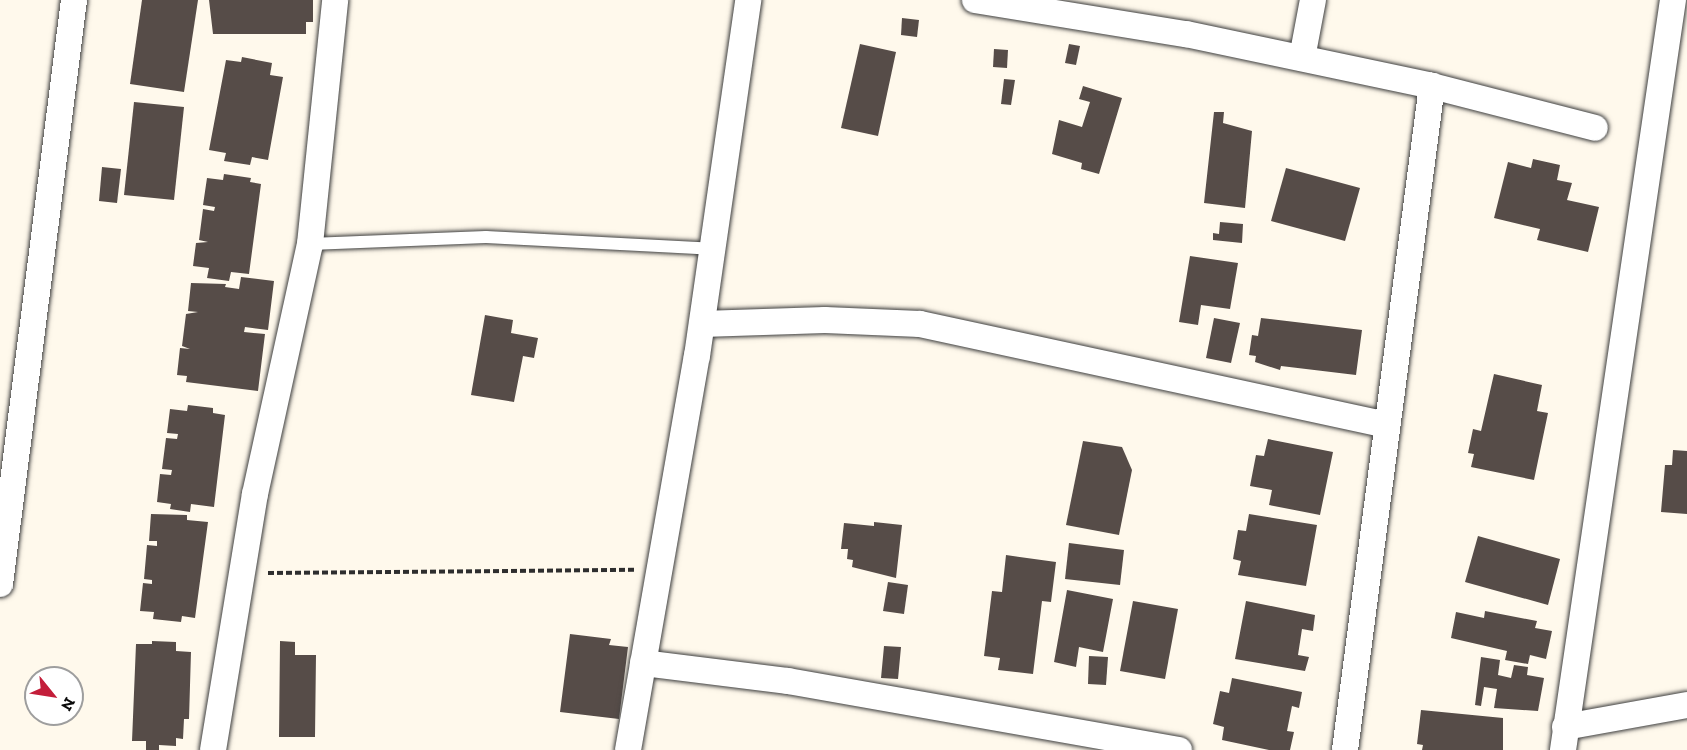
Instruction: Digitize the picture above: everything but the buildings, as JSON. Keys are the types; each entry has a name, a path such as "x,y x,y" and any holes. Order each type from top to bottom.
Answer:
{"street":[{"path":"0,584 74,0"},
{"path":"213,750 255,494 310,244 335,0"},
{"path":"628,750 702,324 748,0"},
{"path":"975,0 1186,34 1432,86 1595,128"},
{"path":"1302,58 1313,0"},
{"path":"1673,0 1564,739 1687,705"},
{"path":"1345,750 1432,86"},
{"path":"702,324 825,320 920,324 1388,425"},
{"path":"643,663 800,683 1179,750"}],"lane":[{"path":"310,244 486,237 712,249"}],"path":[{"path":"242,573 660,570"}]}
